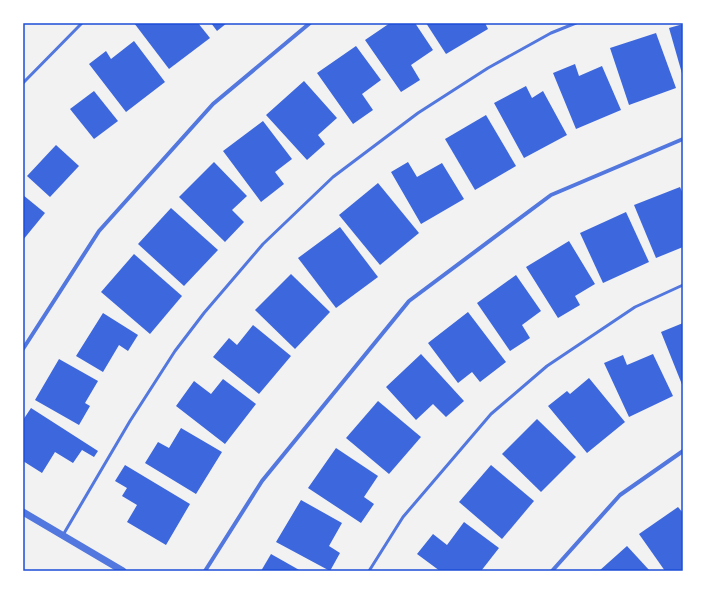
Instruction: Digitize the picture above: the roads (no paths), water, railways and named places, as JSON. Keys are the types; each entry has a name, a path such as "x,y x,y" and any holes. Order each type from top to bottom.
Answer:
{"street":[{"path":"23,349 100,231 213,104 310,23"},
{"path":"205,571 262,481 409,302 551,196 683,139"},
{"path":"552,571 620,495 683,451"},
{"path":"23,512 123,571"}],"lane":[{"path":"23,83 82,23"},
{"path":"63,536 130,422 175,351 204,313 263,244 333,177 418,113 494,64 551,33 576,23"},
{"path":"369,571 403,517 491,414 547,366 635,306 683,285"}]}
